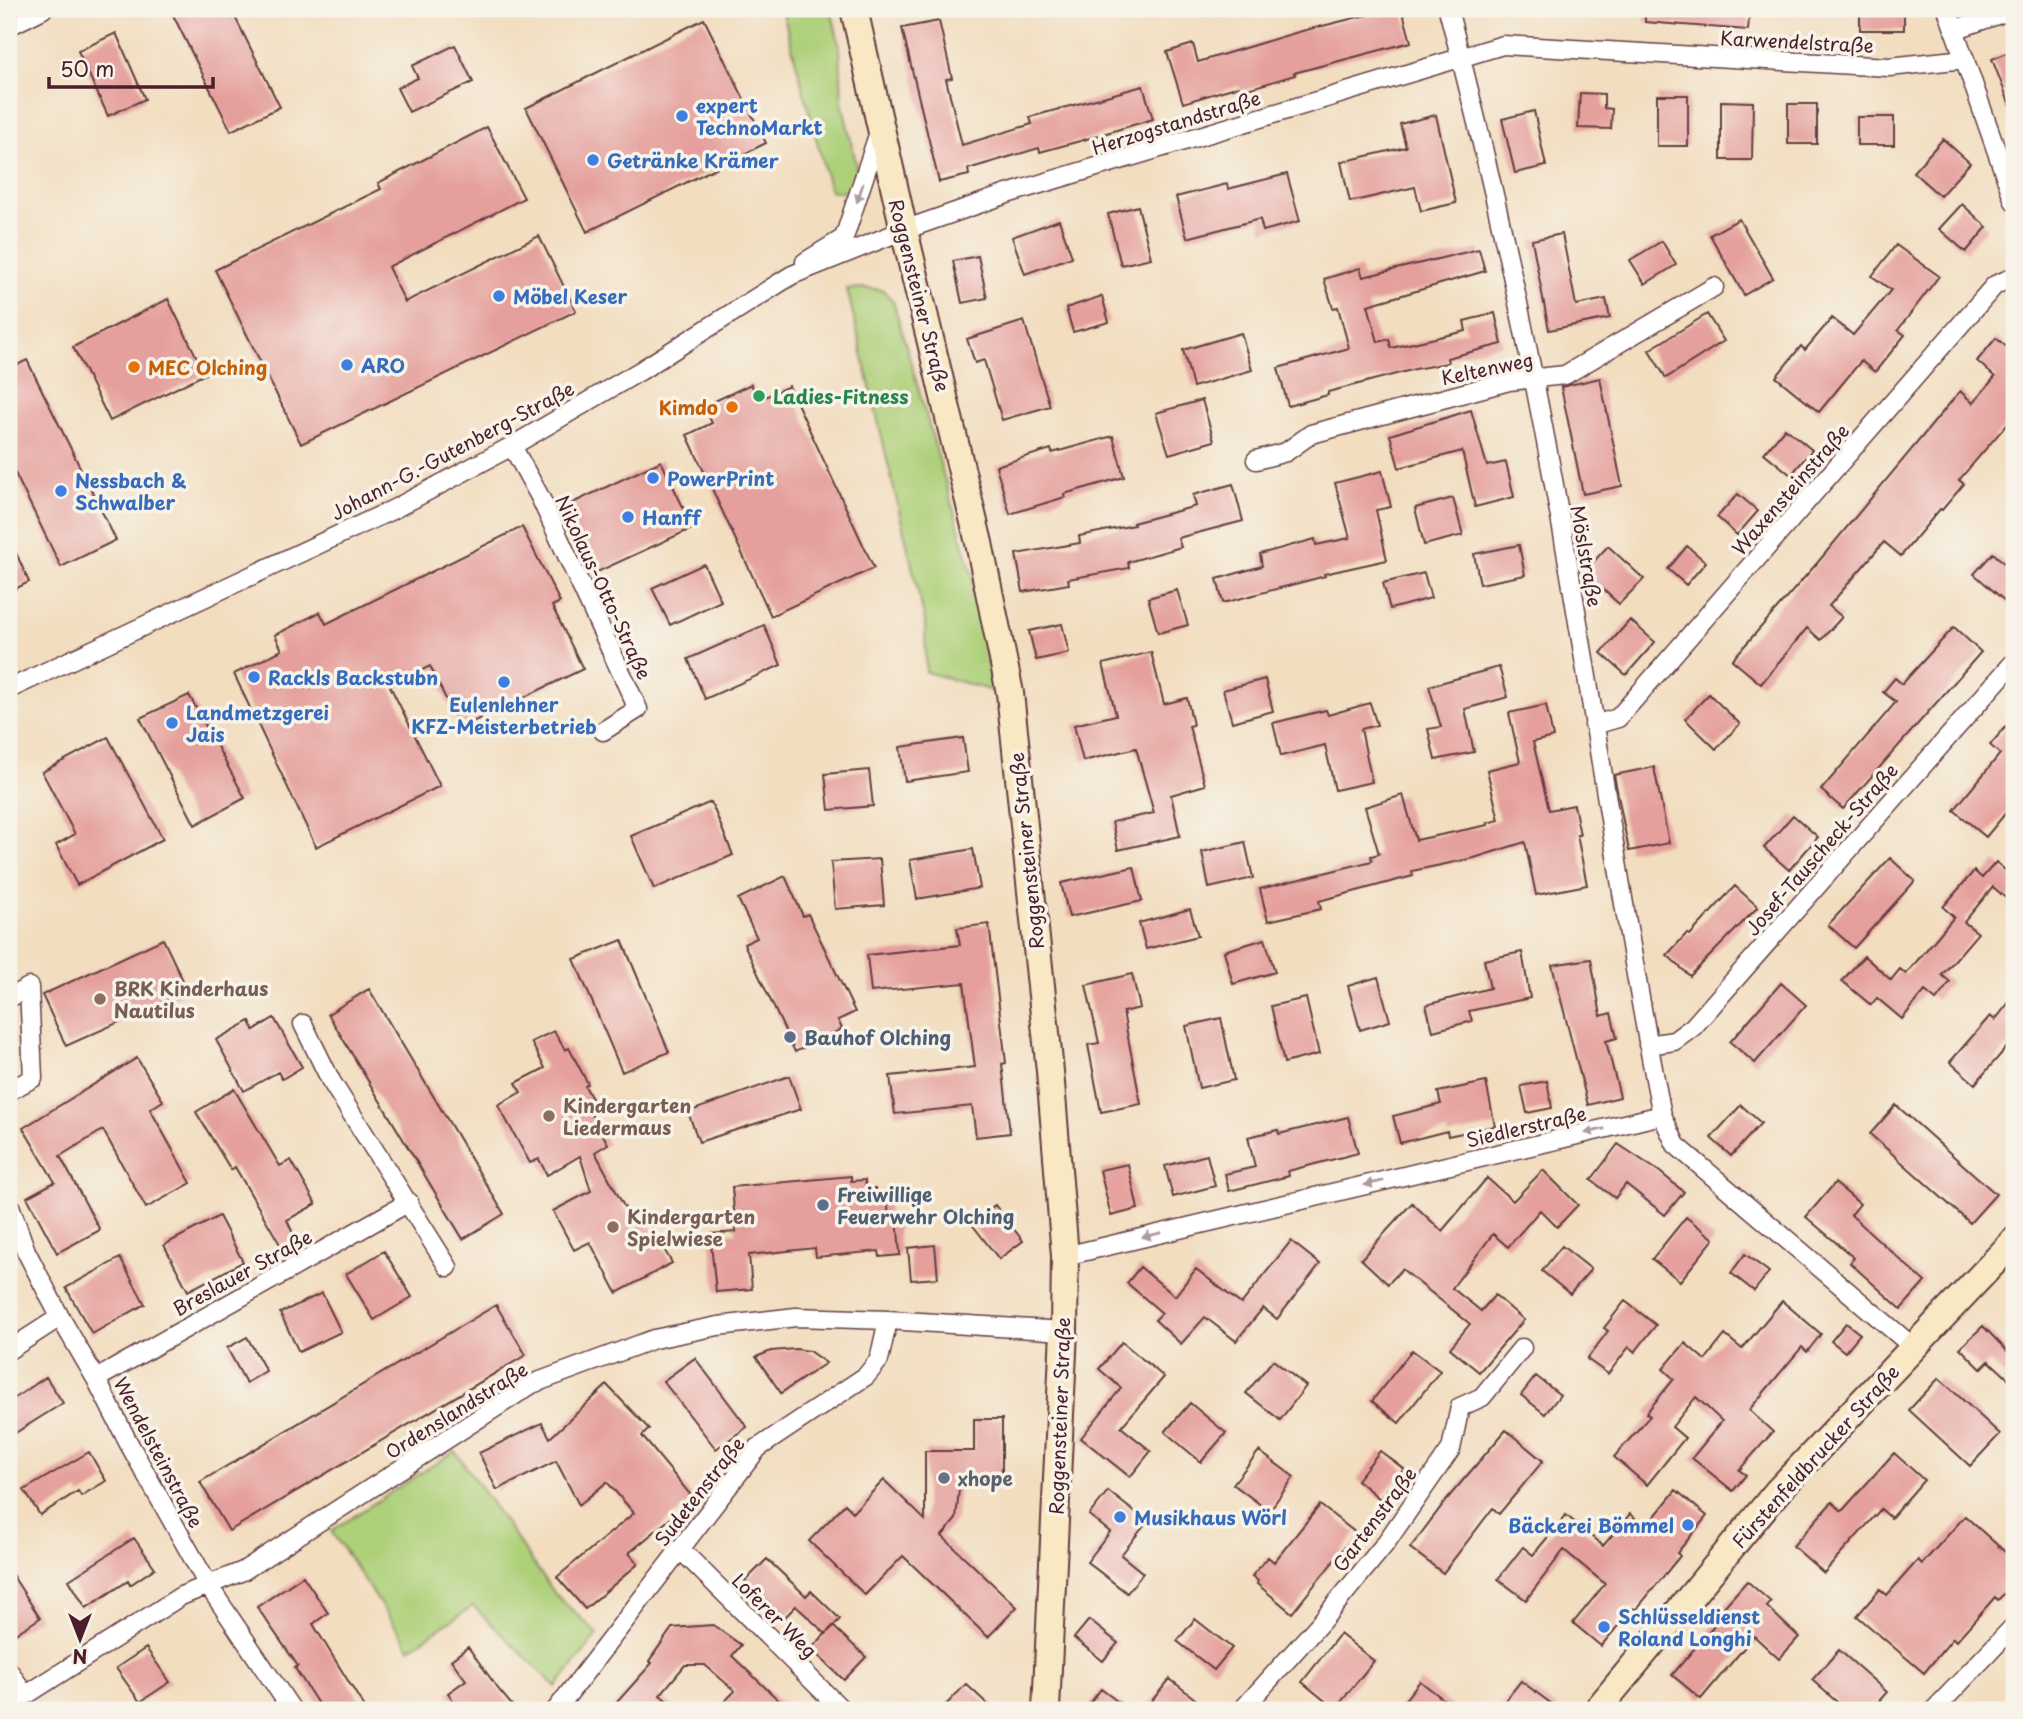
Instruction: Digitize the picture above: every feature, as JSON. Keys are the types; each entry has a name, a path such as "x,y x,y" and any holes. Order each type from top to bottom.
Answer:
{"main road":[{"name":"Roggensteiner Straße","path":"854,9 979,543 1010,693 1050,1071 1065,1256 1064,1331 1046,1710"},
{"name":"Fürstenfeldbrucker Straße","path":"1597,1710 1777,1492 2014,1241"}],"street":[{"path":"9,26 43,9"},
{"name":"Möslstraße","path":"1448,9 1516,288 1561,524 1662,1115"},
{"path":"1947,9 2014,201"},
{"path":"1954,30 2014,9"},
{"name":"Karwendelstraße","path":"1461,58 1503,45 1889,67 1965,59"},
{"name":"Herzogstandstraße","path":"904,230 1007,194 1461,58"},
{"path":"793,275 810,257 844,238 880,128"},
{"name":"Johann-G.-Gutenberg-Straße","path":"9,689 394,509 512,446 640,371 793,275 904,230"},
{"name":"Waxensteinstraße","path":"1594,725 1618,719 1995,285 2014,277"},
{"name":"Keltenweg","path":"1256,460 1286,452 1311,434 1508,381 1565,375 1714,287"},
{"name":"Nikolaus-Otto-Straße","path":"512,446 540,497 638,709 603,731"},
{"name":"Josef-Tauscheck-Straße","path":"1648,1045 1674,1041 1693,1027 2014,662"},
{"path":"9,998 29,986 33,1078 9,1091"},
{"path":"303,1024 331,1081 448,1267"},
{"path":"1662,1115 1676,1145 1913,1347"},
{"name":"Siedlerstraße","path":"1065,1256 1662,1115"},
{"name":"Breslauer Straße","path":"96,1379 409,1202"},
{"name":"Wendelsteinstraße","path":"9,1203 26,1251 128,1442 208,1585 292,1710"},
{"path":"9,1350 60,1317"},
{"name":"Ordenslandstraße","path":"9,1706 181,1596 243,1571 532,1384 654,1339 718,1326 796,1317 1064,1331"},
{"name":"Sudetenstraße","path":"556,1710 758,1448 866,1376 879,1360 888,1320"},
{"name":"Gartenstraße","path":"1242,1710 1321,1622 1385,1544 1451,1450 1460,1407 1482,1397 1522,1348"},
{"name":"Loferer Weg","path":"680,1549 842,1710"},
{"path":"1934,1710 2014,1626"},
{"path":"9,1671 25,1695"}],"green space":[{"path":"782,9 831,9 840,48 842,102 856,163 856,187 850,192 830,191"},
{"path":"847,289 883,290 893,301 973,577 993,691 926,672 925,621"},
{"path":"455,1451 555,1594 598,1634 556,1687 473,1606 410,1648 331,1531"}],"building":[{"path":"170,9 231,9 280,107 231,131"},
{"path":"1370,9 1402,9 1411,42 1294,73 1295,75 1241,91 1239,86 1183,103 1167,52 1193,44 1198,62 1298,32 1371,14"},
{"path":"1645,9 1750,9 1748,30 1645,22"},
{"path":"1860,9 1904,9 1904,30 1860,30"},
{"path":"704,19 766,143 587,232 526,108"},
{"path":"939,21 952,78 946,79 962,145 1032,124 1030,117 1143,86 1153,119 1040,152 1039,148 968,169 969,175 939,182 902,28"},
{"path":"116,33 145,99 108,116 78,51"},
{"path":"455,45 473,82 409,112 397,88 418,78 412,66"},
{"path":"2014,50 2014,113 2013,113 1992,59"},
{"path":"1580,93 1604,94 1604,108 1612,109 1611,129 1578,128"},
{"path":"1657,95 1688,95 1688,146 1657,146"},
{"path":"1721,101 1753,102 1752,160 1721,160"},
{"path":"1788,104 1817,104 1817,144 1788,144"},
{"path":"1534,111 1546,166 1515,173 1502,119"},
{"path":"1436,115 1456,203 1421,211 1415,187 1350,202 1341,162 1406,147 1400,124"},
{"path":"1857,117 1894,117 1894,145 1857,145"},
{"path":"487,127 524,198 388,267 405,302 539,236 576,311 301,444 215,270 381,189 378,183"},
{"path":"1943,139 1970,163 1940,196 1913,172"},
{"path":"1287,174 1300,221 1263,231 1260,219 1187,238 1176,197 1227,184 1228,189"},
{"path":"1962,204 1987,227 1966,252 1939,229"},
{"path":"1138,206 1151,258 1121,265 1108,214"},
{"path":"1739,219 1773,278 1744,295 1710,235"},
{"path":"1059,220 1072,257 1025,274 1012,237"},
{"path":"1562,234 1576,305 1606,299 1610,318 1549,330 1532,240"},
{"path":"1662,241 1676,265 1645,284 1630,260"},
{"path":"1896,245 1939,276 1898,330 1905,335 1875,372 1861,361 1819,412 1776,377 1801,346 1805,350 1832,318 1853,335 1891,290 1872,276"},
{"path":"1479,249 1485,271 1368,305 1378,342 1389,339 1391,348 1466,331 1464,321 1495,313 1502,344 1447,358 1448,363 1328,392 1328,395 1288,406 1278,368 1349,348 1338,307 1333,308 1324,279 1360,268 1363,277"},
{"path":"978,256 987,298 962,303 953,261"},
{"path":"1102,296 1109,322 1073,332 1066,308"},
{"path":"168,299 205,374 110,421 73,347"},
{"path":"1707,314 1724,341 1666,378 1649,350"},
{"path":"1024,321 1050,406 1002,420 984,360 975,363 967,339"},
{"path":"1241,333 1252,370 1193,387 1183,350"},
{"path":"1996,338 2014,353 2014,416 1959,480 1964,484 1901,556 1884,542 1829,606 1842,617 1821,640 1807,628 1761,684 1732,660 1818,562 1960,391 1973,403 1995,377 1977,361"},
{"path":"27,360 116,540 61,567 9,461 9,369"},
{"path":"1600,378 1622,486 1583,494 1561,387"},
{"path":"751,384 759,400 789,386 874,568 771,616 687,435 712,423 704,406"},
{"path":"1202,400 1214,441 1169,454 1156,413"},
{"path":"1471,410 1487,466 1506,462 1514,497 1475,507 1462,451 1399,468 1390,435"},
{"path":"1785,428 1812,450 1791,475 1764,453"},
{"path":"1113,436 1124,477 1064,494 1065,497 1010,514 996,466 1051,449 1052,453"},
{"name":"Hanff","path":"661,461 693,528 595,573 564,507"},
{"path":"1382,471 1391,507 1376,510 1387,560 1324,574 1325,576 1223,603 1217,579 1262,566 1260,554 1315,539 1316,545 1350,538 1335,483"},
{"path":"1233,484 1243,521 1178,538 1181,547 1128,562 1129,568 1068,579 1069,584 1023,592 1016,554 1080,543 1079,536 1134,525 1133,523 1196,506 1193,495"},
{"path":"1738,494 1758,511 1737,535 1717,517"},
{"path":"1453,498 1463,535 1424,545 1415,508"},
{"path":"522,527 560,602 552,606 583,669 460,728 430,666 390,686 440,786 316,847 234,674 282,650 275,635 320,612 326,624"},
{"path":"9,537 29,582 9,592"},
{"path":"1519,545 1525,575 1480,584 1474,554"},
{"path":"1608,546 1644,579 1619,604 1584,572"},
{"path":"1687,546 1706,562 1686,585 1668,569"},
{"path":"1993,553 2014,572 2014,609 1974,574"},
{"path":"704,564 721,601 670,625 652,588"},
{"path":"1424,573 1431,598 1390,609 1383,583"},
{"path":"1177,590 1188,625 1158,633 1148,598"},
{"path":"1630,620 1655,642 1626,675 1601,653"},
{"path":"1062,624 1069,653 1036,660 1029,631"},
{"path":"764,625 781,665 705,699 688,659"},
{"path":"1954,627 1981,652 1843,809 1821,790 1896,702 1883,692 1895,678 1902,684"},
{"path":"1151,652 1164,704 1187,698 1193,725 1189,726 1205,785 1171,795 1180,836 1118,850 1112,822 1154,813 1136,748 1083,761 1074,725 1116,715 1103,664"},
{"path":"1499,667 1508,697 1465,709 1474,752 1435,760 1428,729 1441,727 1429,686"},
{"path":"1265,679 1273,711 1232,722 1223,690"},
{"path":"1709,694 1740,724 1716,749 1685,719"},
{"path":"189,695 245,798 195,825 140,718"},
{"path":"1370,703 1377,725 1361,729 1372,782 1335,790 1325,745 1281,756 1273,723 1326,710 1328,715"},
{"path":"1546,705 1553,737 1533,742 1549,810 1574,805 1587,885 1536,895 1525,842 1474,858 1412,871 1413,876 1319,901 1321,909 1268,921 1260,889 1372,861 1371,856 1379,854 1365,807 1403,795 1416,840 1488,825 1487,823 1499,820 1487,770 1520,762 1509,713"},
{"path":"2014,717 2014,803 1986,837 1954,810 2000,754 1990,745"},
{"path":"108,737 163,839 77,885 56,845 75,834 42,772"},
{"path":"963,738 968,772 905,781 900,747"},
{"path":"1654,767 1669,843 1629,851 1614,775"},
{"path":"869,770 873,806 829,810 825,774"},
{"path":"711,802 733,855 654,889 631,836"},
{"path":"1793,815 1818,837 1789,870 1764,848"},
{"path":"1245,842 1253,878 1209,888 1202,852"},
{"path":"973,849 980,888 917,899 910,860"},
{"path":"1890,858 1915,881 1854,948 1828,925"},
{"path":"880,859 884,905 835,909 831,862"},
{"path":"1996,862 2014,878 2014,890 2007,899 1993,887 1964,922 1978,933 1942,975 1950,982 1936,1000 1925,991 1902,1019 1877,998 1871,1005 1842,981 1864,956 1891,980 1900,969 1906,974 1954,917 1943,907 1974,871 1982,878"},
{"path":"1134,867 1142,901 1069,917 1061,883"},
{"path":"785,876 803,916 808,914 855,1012 838,1020 842,1029 795,1052 744,944 757,938 738,899"},
{"path":"1735,886 1758,907 1690,976 1667,955 1687,933 1690,935"},
{"path":"1190,909 1198,936 1146,949 1139,923"},
{"path":"989,924 1006,1063 1002,1064 1010,1133 976,1137 972,1106 895,1114 890,1076 975,1067 964,983 871,992 867,955 960,945 957,928"},
{"path":"163,939 188,991 66,1046 42,995"},
{"path":"1265,939 1275,972 1233,984 1224,951"},
{"path":"622,940 669,1052 622,1072 574,959"},
{"path":"1522,952 1530,998 1469,1011 1472,1021 1433,1031 1426,1005 1490,988 1484,960"},
{"path":"1591,959 1601,1016 1611,1013 1617,1038 1606,1041 1620,1097 1588,1105 1552,965"},
{"path":"1132,974 1140,1008 1123,1012 1141,1104 1101,1112 1088,1045 1099,1043 1086,985"},
{"path":"1378,977 1390,1021 1360,1030 1348,986"},
{"path":"1781,983 1806,1005 1755,1063 1730,1042"},
{"path":"369,989 504,1214 463,1239 328,1014"},
{"path":"2014,996 2014,1039 1975,1084 1950,1062 1990,1016 1995,1020"},
{"path":"1306,998 1319,1054 1284,1063 1271,1006"},
{"path":"274,1018 302,1067 282,1079 278,1072 244,1091 216,1040 250,1021 254,1030"},
{"path":"1221,1018 1234,1080 1199,1088 1186,1026"},
{"path":"554,1031 565,1050 569,1048 597,1108 590,1112 608,1144 595,1152 635,1227 648,1221 672,1263 617,1293 590,1242 574,1250 553,1211 591,1191 580,1156 547,1175 539,1159 530,1163 498,1105 521,1092 516,1083 545,1068 531,1042"},
{"path":"137,1058 163,1101 150,1109 191,1183 146,1208 103,1130 60,1156 100,1230 57,1253 27,1197 55,1182 23,1128"},
{"path":"789,1076 801,1109 699,1142 688,1112"},
{"path":"1547,1081 1552,1108 1527,1113 1521,1086"},
{"path":"1486,1082 1495,1126 1448,1136 1447,1131 1400,1143 1393,1116 1441,1104 1438,1092"},
{"path":"234,1089 280,1166 291,1160 316,1204 287,1220 295,1238 281,1246 235,1167 231,1170 196,1112"},
{"path":"1741,1105 1761,1123 1731,1156 1711,1138"},
{"path":"1896,1105 1996,1194 1970,1223 1870,1134"},
{"path":"1348,1117 1358,1153 1288,1171 1289,1176 1229,1191 1225,1174 1255,1167 1248,1137 1278,1130 1279,1134"},
{"path":"1618,1144 1684,1192 1665,1215 1626,1184 1615,1198 1591,1180"},
{"path":"1207,1155 1215,1186 1173,1197 1165,1166"},
{"path":"1128,1164 1138,1209 1111,1216 1100,1170"},
{"path":"1543,1170 1578,1205 1557,1227 1540,1210 1508,1247 1493,1234 1452,1288 1481,1311 1495,1295 1524,1320 1479,1372 1450,1348 1470,1324 1402,1269 1388,1284 1361,1259 1412,1203 1442,1231 1487,1178 1513,1201"},
{"path":"851,1176 851,1181 865,1180 866,1189 875,1188 876,1199 887,1198 889,1216 897,1216 900,1255 880,1257 879,1251 816,1257 815,1248 749,1255 752,1289 716,1292 710,1234 736,1232 732,1187"},
{"path":"1835,1183 1860,1204 1851,1215 1925,1282 1901,1309 1850,1263 1854,1258 1806,1217"},
{"path":"995,1205 1023,1241 999,1259 971,1223"},
{"path":"219,1216 243,1262 188,1291 164,1245"},
{"path":"1686,1217 1714,1239 1680,1281 1652,1259"},
{"path":"1291,1241 1320,1264 1277,1319 1263,1308 1236,1341 1205,1317 1181,1344 1155,1320 1162,1313 1127,1283 1140,1267 1175,1296 1196,1269 1241,1304"},
{"path":"935,1245 938,1278 911,1280 908,1248"},
{"path":"1562,1246 1591,1269 1570,1294 1542,1271"},
{"path":"384,1251 412,1297 374,1320 346,1274"},
{"path":"1745,1254 1769,1272 1754,1291 1731,1273"},
{"path":"120,1258 145,1304 92,1334 66,1288"},
{"path":"322,1293 341,1332 299,1352 280,1313"},
{"path":"1625,1301 1656,1325 1635,1352 1629,1347 1608,1374 1587,1359 1608,1331 1604,1328"},
{"path":"1782,1301 1821,1334 1807,1352 1802,1347 1749,1410 1773,1432 1739,1470 1746,1475 1733,1491 1692,1458 1722,1421 1696,1397 1672,1427 1685,1438 1647,1485 1614,1457 1650,1416 1646,1413 1674,1379 1663,1369 1685,1343 1705,1360 1725,1335 1742,1349"},
{"path":"496,1305 526,1355 229,1531 200,1482"},
{"path":"1846,1323 1860,1334 1845,1352 1831,1341"},
{"path":"1983,1326 2014,1358 2014,1384 1989,1361 1981,1369 1960,1348"},
{"path":"247,1337 266,1371 246,1383 227,1348"},
{"path":"1122,1342 1164,1377 1121,1427 1151,1451 1130,1477 1081,1438 1121,1388 1099,1369"},
{"path":"1412,1350 1440,1371 1399,1423 1372,1401"},
{"path":"771,1351 809,1351 826,1363 781,1393 756,1357"},
{"path":"695,1358 747,1427 716,1449 663,1381"},
{"path":"1273,1360 1306,1386 1280,1420 1246,1393"},
{"path":"1536,1376 1560,1395 1545,1414 1521,1395"},
{"path":"46,1377 63,1403 9,1437 9,1402"},
{"path":"1939,1378 2000,1434 1970,1466 1909,1410"},
{"path":"607,1385 649,1429 642,1436 694,1499 629,1553 638,1564 585,1609 557,1577 634,1513 607,1482 579,1505 556,1461 497,1490 479,1453 542,1423 550,1438"},
{"path":"1190,1403 1226,1433 1201,1462 1165,1432"},
{"path":"974,1419 1002,1419 1002,1481 960,1479 956,1519 942,1536 1017,1607 988,1637 903,1556 865,1595 809,1541 845,1504 853,1512 884,1480 925,1520 925,1451 974,1451"},
{"path":"1506,1430 1543,1461 1499,1514 1493,1508 1443,1573 1410,1548 1447,1499"},
{"path":"1259,1451 1294,1477 1269,1511 1233,1484"},
{"path":"1380,1451 1404,1469 1380,1499 1357,1480"},
{"path":"89,1452 106,1481 81,1496 78,1491 40,1515 24,1490"},
{"path":"1894,1453 1924,1480 1891,1518 1881,1509 1824,1573 1793,1546 1832,1502 1842,1511"},
{"path":"1676,1490 1707,1516 1677,1553 1680,1556 1636,1610 1633,1608 1601,1646 1573,1623 1605,1584 1564,1550 1526,1600 1498,1579 1523,1547 1533,1555 1566,1515 1603,1546 1630,1514 1646,1527"},
{"path":"1108,1491 1147,1522 1121,1555 1143,1573 1127,1593 1087,1562 1110,1532 1089,1515"},
{"path":"1320,1505 1356,1533 1292,1613 1257,1584 1258,1581 1252,1576 1268,1557 1274,1562"},
{"path":"1965,1516 2014,1560 2014,1583 1998,1600 1995,1597 1956,1641 1953,1638 1924,1673 1857,1616 1880,1589 1887,1595 1918,1560 1922,1564"},
{"path":"134,1538 155,1568 130,1585 128,1581 86,1608 69,1580"},
{"path":"767,1559 806,1596 811,1591 840,1619 826,1634 796,1606 784,1618 745,1581"},
{"path":"9,1570 40,1618 9,1638"},
{"path":"303,1576 328,1613 313,1624 366,1710 322,1710 295,1668 298,1666 257,1607"},
{"path":"1747,1581 1771,1602 1767,1607 1799,1637 1779,1659 1754,1636 1701,1699 1672,1675 1726,1611 1723,1608"},
{"path":"1195,1619 1232,1648 1214,1670 1177,1641"},
{"path":"1089,1620 1118,1643 1103,1661 1074,1638"},
{"path":"713,1625 741,1645 732,1656 789,1710 716,1710 735,1691 705,1665 685,1665 660,1695 678,1710 610,1710 652,1663 649,1661 672,1628"},
{"path":"833,1626 866,1657 844,1680 811,1649"},
{"path":"1340,1634 1374,1661 1335,1709 1302,1682"},
{"path":"468,1647 516,1710 460,1710 448,1693 466,1680 451,1660"},
{"path":"146,1648 170,1682 140,1702 116,1668"},
{"path":"1839,1650 1887,1692 1871,1710 1846,1710 1812,1680"},
{"path":"1170,1679 1209,1710 1144,1710"},
{"path":"1420,1681 1457,1710 1397,1710"},
{"path":"1521,1681 1560,1710 1498,1710"},
{"path":"966,1684 994,1710 941,1710"},
{"path":"1101,1689 1129,1710 1085,1710"}],"place":[{"name":"expert TechnoMarkt","path":"682,116"},
{"name":"Getränke Krämer","path":"593,160"},
{"name":"Möbel Keser","path":"499,296"},
{"name":"ARO","path":"347,365"},
{"name":"MEC Olching","path":"134,367"},
{"name":"Ladies-Fitness","path":"759,396"},
{"name":"Kimdo","path":"732,407"},
{"name":"PowerPrint","path":"653,478"},
{"name":"Nessbach & Schwalber","path":"61,491"},
{"name":"Hanff","path":"628,517"},
{"name":"Rackls Backstubn","path":"254,677"},
{"name":"Eulenlehner KFZ-Meisterbetrieb","path":"504,682"},
{"name":"Landmetzgerei Jais","path":"172,723"},
{"name":"BRK Kinderhaus Nautilus","path":"100,999"},
{"name":"Bauhof Olching","path":"790,1037"},
{"name":"Kindergarten Liedermaus","path":"549,1116"},
{"name":"Freiwillige Feuerwehr Olching","path":"823,1205"},
{"name":"Kindergarten Spielwiese","path":"613,1227"},
{"name":"xhope","path":"944,1478"},
{"name":"Musikhaus Wörl","path":"1120,1517"},
{"name":"Bäckerei Bömmel","path":"1688,1525"},
{"name":"Schlüsseldienst Roland Longhi","path":"1604,1627"}]}
